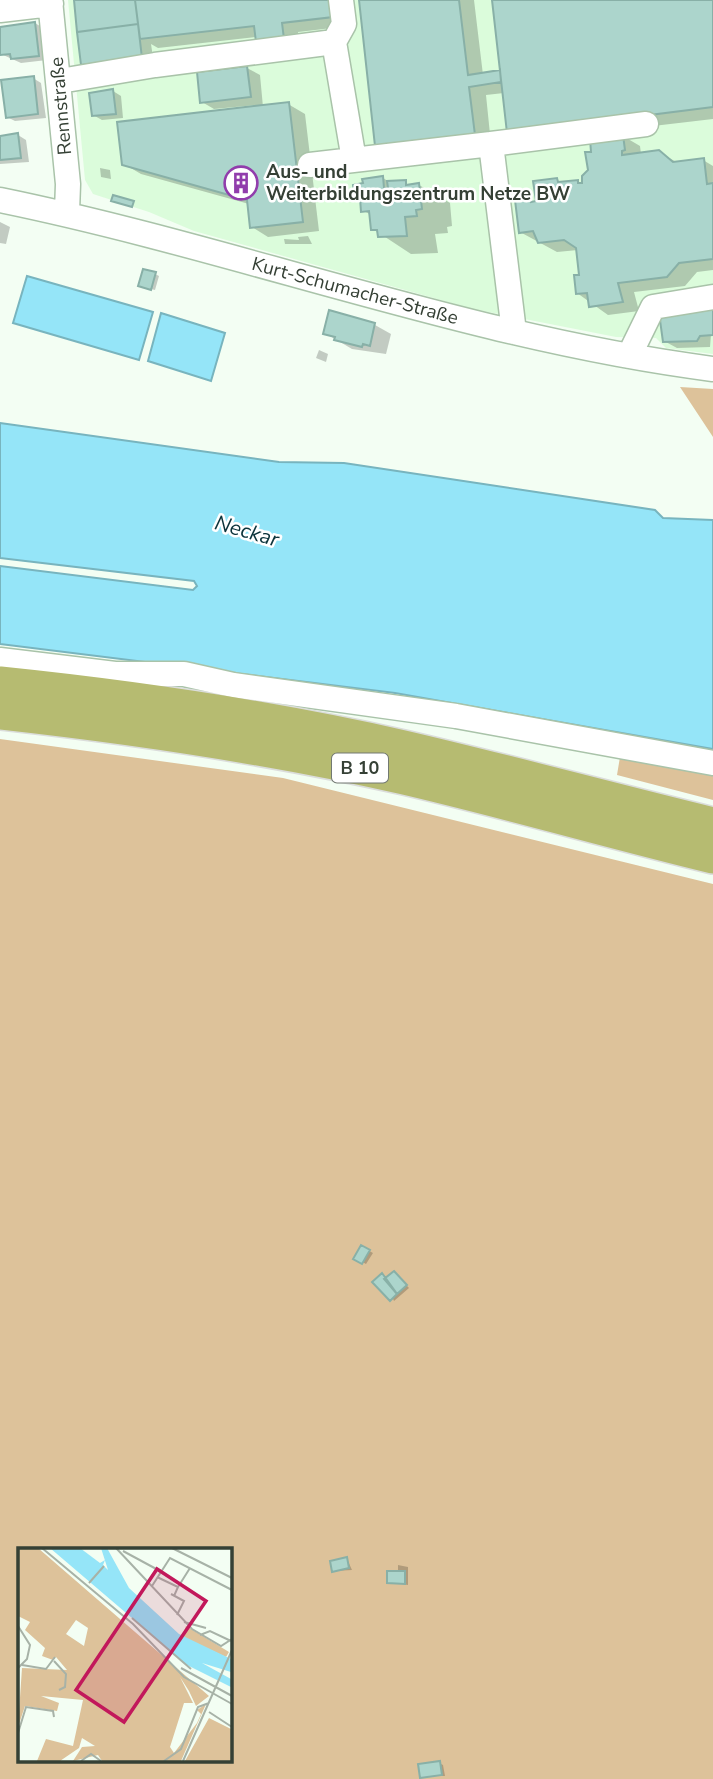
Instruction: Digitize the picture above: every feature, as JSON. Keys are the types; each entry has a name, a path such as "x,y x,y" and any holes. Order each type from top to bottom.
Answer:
{"highway":[{"name":"B 10","path":"0,684 216,712 314,729 713,825"},
{"name":"B 10","path":"0,712 129,727 311,758 404,777 713,856"},
{"path":"607,799 713,811"}],"street":[{"path":"341,0 344,24 334,42 354,160"},
{"path":"0,10 51,2"},
{"name":"Rennstraße","path":"51,2 68,184 67,212"},
{"path":"60,81 155,65 334,42"},
{"path":"310,165 646,124"},
{"path":"491,144 514,332"},
{"name":"Kurt-Schumacher-Straße","path":"0,200 67,212 418,309 514,332 629,356 713,369"},
{"path":"629,356 653,307 713,297"},
{"path":"0,660 115,674 184,674 233,685 456,716 713,763"}],"shaded area":[{"path":"68,0 713,0 713,354 666,348 656,338 616,337 473,309 194,231 149,212 93,194 85,180"},
{"path":"680,387 713,389 713,437"},
{"path":"0,739 283,778 713,884 713,1779 0,1779"},
{"path":"621,751 713,768 713,800 617,775"}],"water":[{"path":"27,276 153,312 139,360 13,323"},
{"path":"161,313 225,333 211,381 148,361"},
{"name":"Neckar","path":"0,423 279,462 344,463 655,510 663,518 713,520 713,749 395,693 0,644 0,566 193,590 197,586 194,581 0,558"}],"building":[{"path":"74,0 135,0 138,24 77,32"},
{"path":"135,0 331,0 333,17 282,23 284,39 256,42 254,26 140,39"},
{"path":"359,0 459,0 468,75 500,70 501,82 469,87 475,135 375,146"},
{"path":"492,0 713,0 713,107 507,133"},
{"path":"35,22 39,56 11,59 10,54 0,55 0,27"},
{"path":"138,24 142,58 81,65 77,32"},
{"path":"247,66 251,97 200,103 197,72"},
{"path":"34,76 38,114 6,118 1,80"},
{"path":"113,89 116,114 92,116 89,93"},
{"name":"Aus- und Weiterbildungszentrum Netze BW","path":"289,102 303,222 250,228 247,200 122,165 117,122"},
{"path":"18,133 21,158 0,160 0,136"},
{"path":"623,135 625,150 622,155 659,150 673,162 704,158 707,184 713,183 713,259 679,263 667,277 618,283 623,302 589,307 587,293 576,294 574,275 579,275 576,248 564,240 538,243 533,231 519,233 515,200 531,198 531,202 536,201 533,181 557,178 558,182 578,180 578,183 582,183 582,176 588,170 585,152 591,152 590,139"},
{"path":"383,176 384,188 388,188 387,181 406,180 406,185 419,183 422,209 416,210 417,216 405,217 407,236 378,237 377,230 371,230 369,211 361,212 360,198 355,199 353,185 363,183 362,179"},
{"path":"113,195 134,201 132,207 111,201"},
{"path":"143,269 156,272 151,290 138,286"},
{"path":"713,307 713,335 700,336 697,341 663,342 659,313"},
{"path":"329,310 375,323 370,346 363,344 362,347 334,340 335,337 323,334"},
{"path":"361,1245 370,1250 362,1264 353,1259"},
{"path":"394,1271 407,1285 397,1294 384,1279"},
{"path":"382,1273 397,1294 390,1301 372,1282"},
{"path":"347,1557 349,1568 332,1572 330,1561"},
{"path":"387,1571 405,1571 405,1584 387,1583"},
{"path":"440,1761 442,1775 420,1778 418,1764"}],"place":[{"name":"Aus- und Weiterbildungszentrum Netze BW","path":"241,183"}]}
